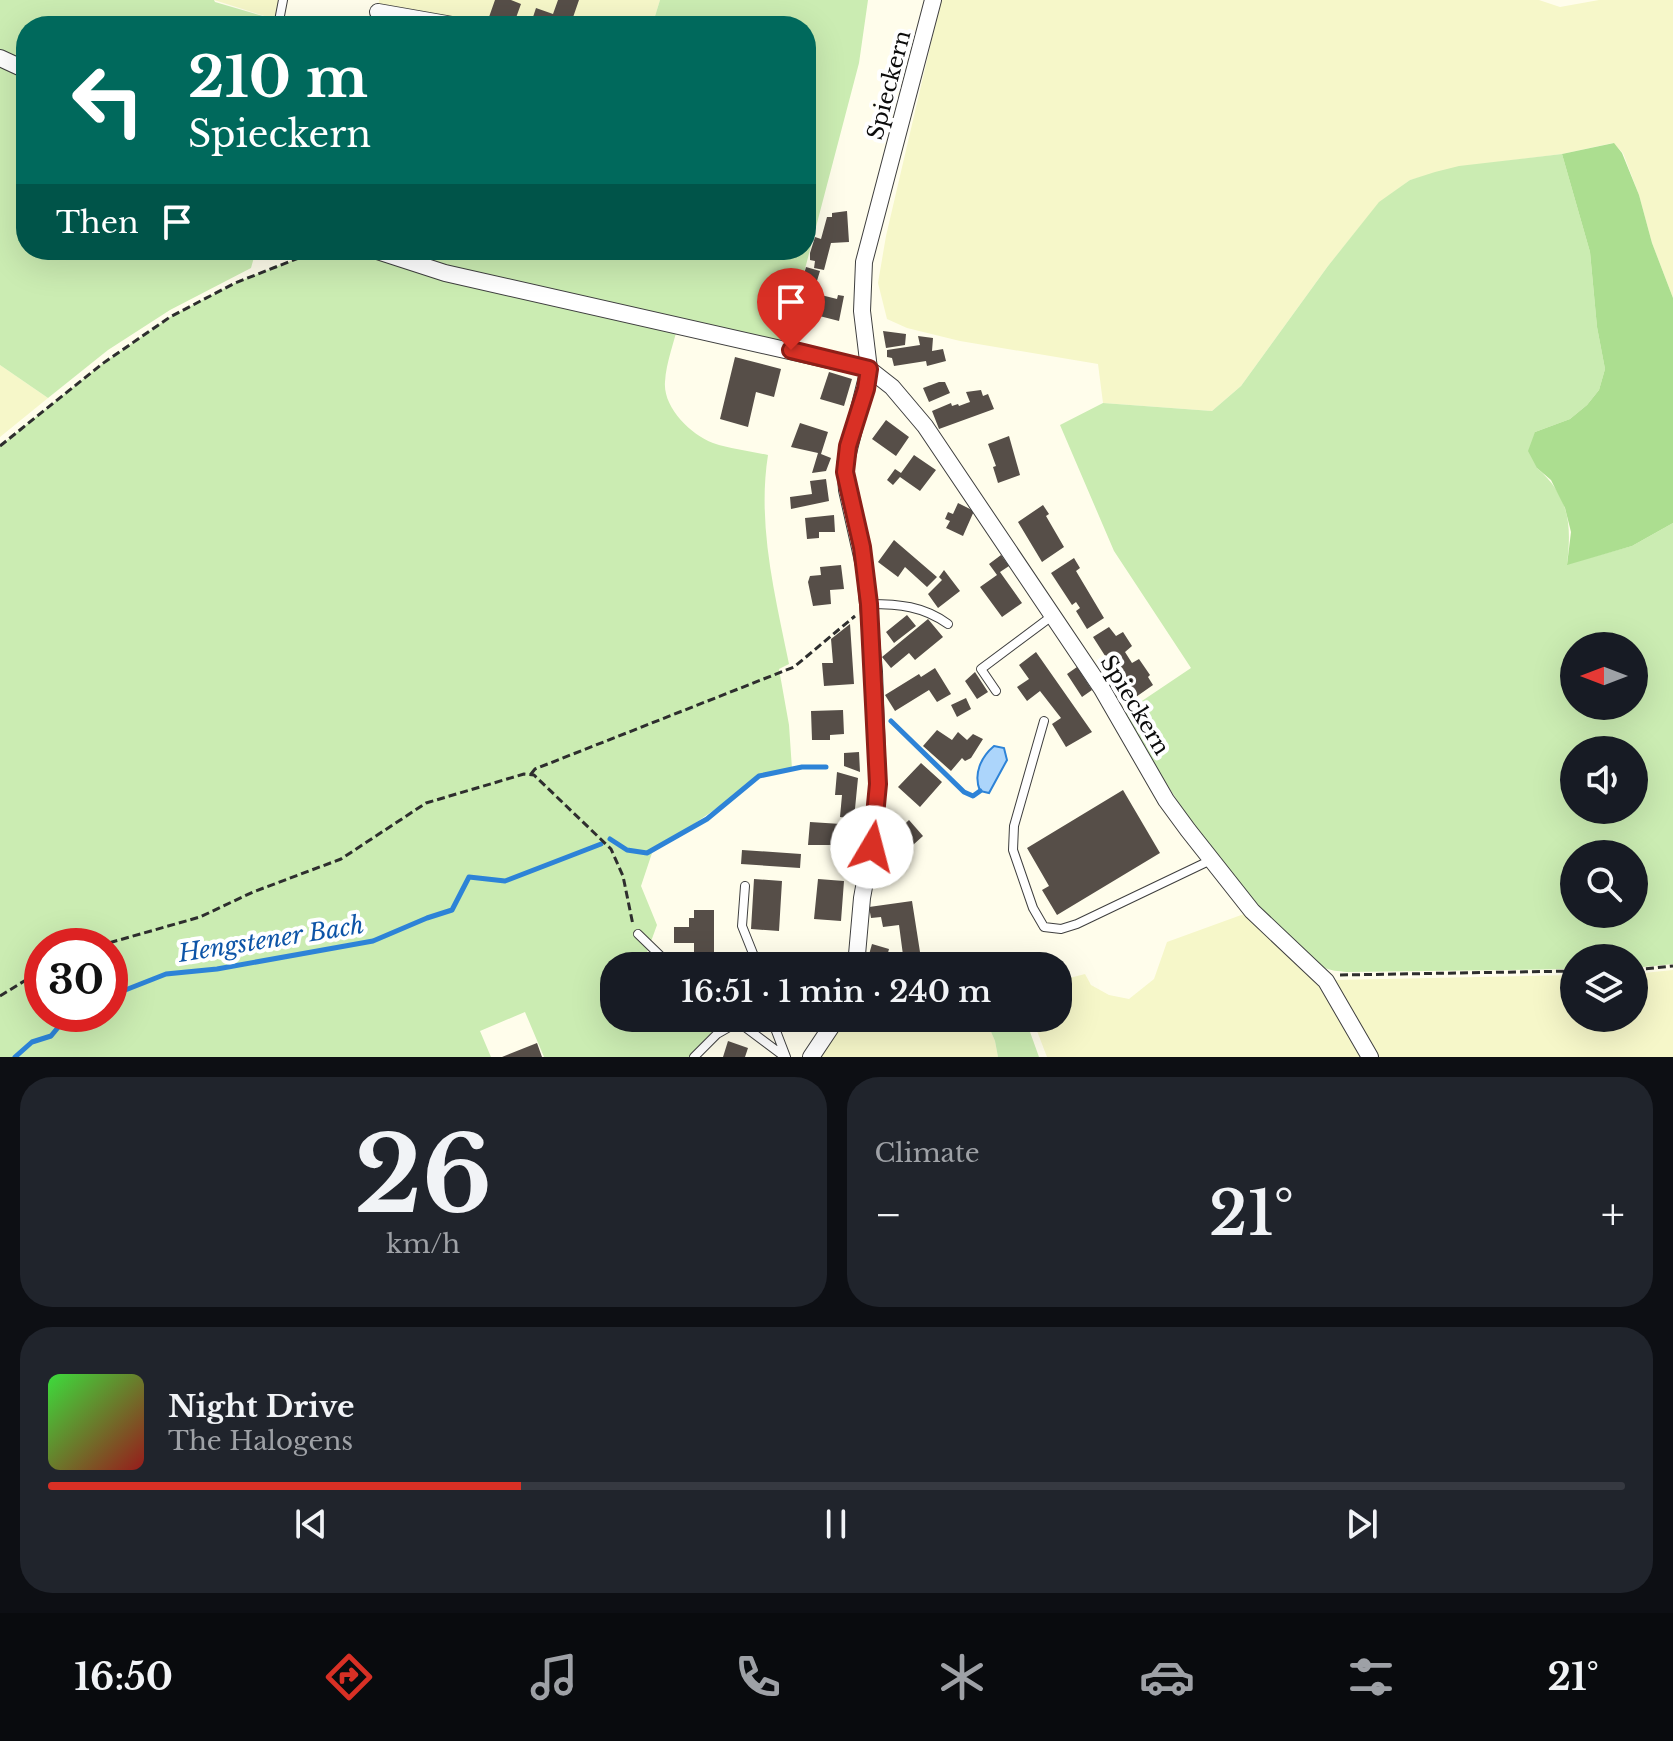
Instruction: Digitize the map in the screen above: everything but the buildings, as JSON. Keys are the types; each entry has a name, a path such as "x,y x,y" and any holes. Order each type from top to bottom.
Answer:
{"street":[{"name":"Spieckern","path":"857,952 862,898 878,803 869,608 862,547 847,490 845,465 869,369 862,311 862,276 933,0"},
{"name":"Spieckern","path":"405,260 445,273 869,369 892,387 925,426 1053,615 1119,716 1166,800 1225,879 1270,930 1326,981 1370,1057"},
{"path":"811,1057 828,1032"}],"lane":[{"path":"869,608 908,606 948,624"},
{"path":"996,691 981,669 1053,615"},
{"path":"1044,721 1014,826 1013,850 1033,908 1044,927 1061,929 1077,924 1211,860"},
{"path":"745,886 742,926 752,952"},
{"path":"638,934 657,952"},
{"path":"694,1057 720,1032"},
{"path":"752,1032 786,1057"},
{"path":"776,1032 786,1057"}],"path":[{"path":"0,446 102,364 170,317 235,283 294,260"},
{"path":"128,938 186,922 351,854 392,823 426,803 459,791 531,774 535,769 573,753 794,667 848,621 869,608"},
{"path":"531,774 611,849 619,862 629,915 638,934"},
{"path":"1648,969 1673,966"},
{"path":"1326,981 1334,976 1560,971"},
{"path":"0,996 24,981"}],"green space":[{"path":"0,0 214,0 263,16 16,16 16,260 253,260 251,268 170,310 108,350 48,398 0,365"},
{"path":"214,0 284,0 281,16 264,16"},
{"path":"379,0 660,0 655,16 399,16 378,12"},
{"path":"660,0 868,0 859,63 816,227 816,16 655,16"},
{"path":"941,0 1539,0 1560,7 1599,0 1673,0 1673,298 1623,153 1613,143 1562,154 1459,167 1410,180 1379,203 1328,266 1241,386 1212,411 1103,403 1098,364 960,341 907,328 887,319 878,283 886,236"},
{"path":"1614,143 1622,153 1639,195 1652,243 1673,298 1673,523 1632,546 1567,565 1571,532 1565,508 1551,480 1537,468 1528,451 1535,432 1570,419 1587,405 1599,390 1605,369 1597,327 1590,252 1562,154"},
{"path":"1562,154 1590,252 1597,327 1605,369 1599,390 1587,405 1570,419 1535,432 1537,468 1556,489 1566,512 1569,536 1567,564 1632,546 1673,523 1673,964 1648,967 1648,944 1560,944 1560,969 1347,972 1326,968 1314,962 1265,915 1219,862 1124,713 1191,668 1114,551 1060,425 1103,403 1212,411 1241,386 1328,266 1379,202 1410,180 1459,166"},
{"path":"294,260 807,260 785,345 679,321 666,374 668,401 687,426 704,439 720,445 768,455 766,534 789,664 779,669 789,725 792,769 763,776 652,853 641,886 657,925 647,952 600,952 600,1032 712,1032 699,1057 544,1057 525,1012 480,1031 491,1057 0,1057 0,446 102,364 170,317 235,283"},
{"path":"0,365 48,398 0,437"},
{"path":"1244,914 1318,985 1363,1057 1047,1057 1037,1032 1072,1032 1072,977 1085,974 1091,985 1109,995 1129,999 1154,979 1167,942"},
{"path":"1673,970 1673,1057 1377,1057 1335,980 1560,975 1560,1032 1648,1032 1648,973"},
{"path":"837,1032 991,1032 998,1057 821,1057"},
{"path":"991,1032 1030,1032 1039,1057 998,1057"}],"water":[{"path":"994,746 1004,748 1007,760 989,793 980,791 978,772 985,755"}],"waterway":[{"name":"Hengstener Bach","path":"891,721 964,792 973,796 980,791"},
{"name":"Hengstener Bach","path":"610,839 627,850 647,853 707,819 759,776 802,767 826,767"},
{"name":"Hengstener Bach","path":"128,989 166,974 217,969 373,941 452,910 469,877 505,881 601,844"},
{"name":"Hengstener Bach","path":"15,1057 32,1042 54,1032"}],"route":[{"path":"791,350 869,369 845,458 845,472 862,547 874,672 878,803 872,847"}]}
